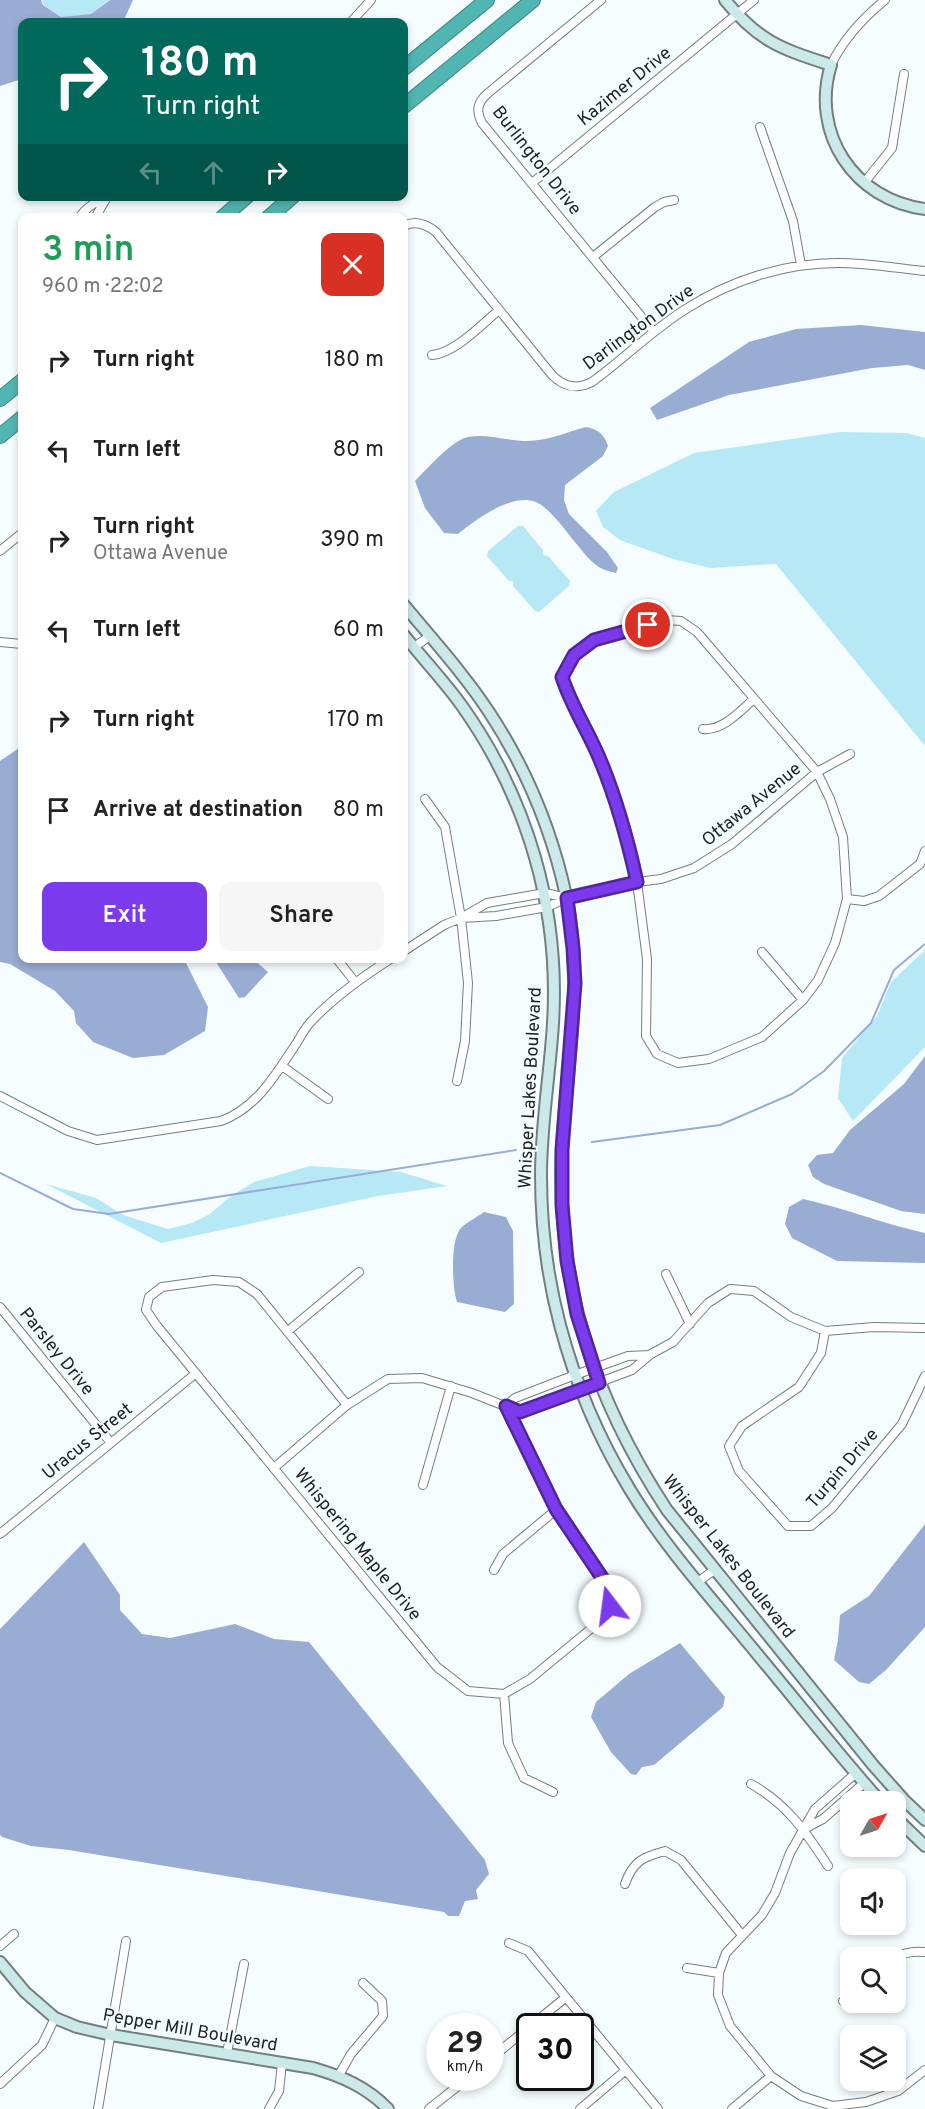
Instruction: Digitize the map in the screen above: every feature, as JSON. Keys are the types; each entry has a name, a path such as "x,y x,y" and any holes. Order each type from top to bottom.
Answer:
{"highway":[{"path":"408,65 487,0"},
{"path":"408,103 533,0"},
{"path":"228,213 241,201"},
{"path":"274,213 287,201"},
{"path":"0,399 18,384"},
{"path":"0,436 18,421"}],"street":[{"path":"354,18 370,0"},
{"name":"Burlington Drive","path":"601,0 487,94 478,104 478,115 482,123 654,332"},
{"path":"725,0 736,15 775,45 831,65"},
{"name":"Kazimer Drive","path":"532,183 754,0"},
{"path":"885,0 866,16 840,47 831,65 826,97 827,114 831,132 847,164 864,183 889,199 925,209"},
{"path":"864,183 892,148 904,74"},
{"path":"760,127 793,221 801,266"},
{"path":"593,257 655,207 674,200"},
{"path":"82,213 96,201"},
{"name":"Darlington Drive","path":"408,224 426,224 436,232 552,375 563,384 573,387 592,382 654,332 686,309 724,287 773,271 801,266 839,263 925,271"},
{"path":"432,355 444,353 455,346 499,310"},
{"path":"0,551 18,536"},
{"name":"Whisper Lakes Boulevard","path":"408,610 468,682 507,742 531,787 552,843 567,898 575,983 562,1150 562,1205 567,1261 577,1314 599,1383 622,1435 642,1472 667,1510 873,1765 925,1820"},
{"path":"666,620 681,621 697,632 817,772 830,799 843,837 847,899 835,944 818,980 802,1000 762,1037 709,1059 678,1063 657,1054 646,1036 647,959 637,882 625,826 600,760 570,702 562,677 574,655 594,640 666,620"},
{"path":"414,647 430,636"},
{"name":"Whisper Lakes Boulevard","path":"408,640 460,704 498,762 524,820 545,892 554,981 541,1174 543,1228 549,1276 560,1326 581,1390 605,1446 630,1490 699,1582 871,1791"},
{"path":"0,642 18,644"},
{"path":"703,729 711,730 722,725 754,699"},
{"name":"Ottawa Avenue","path":"461,918 496,916 547,907 567,898 637,882 661,879 694,868 732,844 817,772 850,754"},
{"path":"425,799 445,827 461,918 468,983 465,1041 457,1081"},
{"path":"847,899 864,901 879,896 920,864 925,851"},
{"name":"Ottawa Avenue","path":"408,948 444,925 487,903 545,892 567,898"},
{"path":"762,952 802,1000"},
{"path":"340,963 355,982"},
{"path":"0,1096 69,1131 97,1140 221,1121 237,1116 260,1095 309,1025 355,982 384,963"},
{"path":"282,1066 328,1099"},
{"path":"288,1331 359,1272"},
{"path":"666,1274 690,1324"},
{"name":"Whispering Maple Drive","path":"347,1405 257,1294 239,1282 213,1280 162,1287 149,1297 146,1310 195,1374 437,1667 468,1691 504,1694"},
{"path":"274,1467 347,1405 388,1379 422,1378 451,1386 520,1412 632,1370 651,1354 673,1342 708,1303 730,1289 754,1291 791,1317 825,1331 874,1327 925,1328"},
{"name":"Parsley Drive","path":"0,1307 111,1443"},
{"name":"Turpin Drive","path":"825,1331 821,1353 799,1387 742,1426 729,1446 739,1471 788,1526 811,1526 832,1508 902,1424 925,1376"},
{"path":"506,1406 515,1398 594,1368 628,1356 651,1354"},
{"name":"Uracus Street","path":"0,1534 195,1374"},
{"path":"423,1485 451,1386"},
{"path":"506,1406 556,1509 609,1588 610,1606 604,1618 530,1679 504,1694 508,1743 524,1778 553,1792"},
{"path":"494,1570 503,1554 556,1509"},
{"path":"699,1582 714,1570"},
{"path":"856,1773 815,1809 790,1853 775,1893 762,1916 726,1953 719,1973 718,1995 730,2026 771,2076 801,2096 833,2108 866,2102 898,2091 925,2070"},
{"path":"804,1829 823,1819 864,1783"},
{"path":"751,1784 768,1793 804,1829 828,1866"},
{"path":"906,1828 925,1846"},
{"path":"625,1884 629,1873 642,1857 665,1851 681,1860 742,1935"},
{"path":"0,1946 14,1934"},
{"path":"98,2109 126,1941"},
{"path":"509,1943 528,1951 658,2109"},
{"path":"906,1953 925,1952"},
{"name":"Pepper Mill Boulevard","path":"0,1962 25,1992 55,2018 77,2027 111,2035 313,2068 339,2075 367,2092 388,2109"},
{"path":"227,2053 244,1964"},
{"path":"687,1968 719,1973"},
{"path":"339,2075 357,2047 383,2016 382,2001 363,1983"},
{"path":"504,2048 565,1998"},
{"path":"0,2084 42,2045 55,2018"},
{"path":"269,2109 279,2091 282,2063"},
{"path":"580,2109 627,2070"},
{"path":"732,2109 771,2076"},
{"path":"429,2109 452,2091"}],"shaded area":[{"path":"0,0 41,0 43,5 61,17 91,14 110,0 133,0 125,18 18,18 18,80 0,86"},
{"path":"42,0 109,0 91,14 61,17 44,5"},
{"path":"861,325 925,332 925,370 908,365 872,368 729,395 657,420 650,408 749,342 796,329"},
{"path":"586,427 600,433 608,446 603,456 565,485 564,500 569,514 607,552 618,568 616,573 604,570 591,561 554,517 535,502 524,500 500,506 458,534 444,533 425,508 415,481 440,456 462,439 483,436 534,441"},
{"path":"840,432 907,433 925,438 925,746 776,564 710,568 673,559 620,540 603,527 596,511 614,492 694,453"},
{"path":"518,526 523,526 543,550 543,555 548,556 570,581 569,586 539,612 535,611 513,586 513,581 509,581 487,556 488,551"},
{"path":"18,749 18,963 186,963 208,1007 205,1031 164,1055 133,1058 93,1042 76,1023 74,1011 55,991 10,964 0,962 0,761"},
{"path":"925,950 925,1047 853,1121 838,1098 842,1058 877,1016 891,982"},
{"path":"217,963 258,963 268,972 245,997 239,998"},
{"path":"925,1056 925,1214 901,1211 824,1184 813,1177 808,1165 817,1155 833,1153 850,1130 904,1084"},
{"path":"310,1166 401,1172 447,1186 378,1196 161,1243 46,1184 96,1198 123,1215 168,1229 192,1223 210,1214 231,1196 254,1182"},
{"path":"803,1199 925,1233 925,1263 837,1261 792,1238 785,1224 789,1207"},
{"path":"484,1212 506,1217 513,1231 514,1304 505,1312 457,1302 455,1295 453,1264 457,1234 463,1226"},
{"path":"925,1524 925,1627 886,1670 869,1684 859,1682 834,1660 840,1615 869,1596"},
{"path":"84,1542 120,1595 120,1610 142,1634 170,1638 235,1624 274,1639 309,1642 485,1860 489,1874 476,1890 478,1899 465,1901 459,1916 448,1916 444,1912 69,1850 31,1846 2,1837 0,1835 0,1629"},
{"path":"680,1643 725,1697 723,1707 654,1765 642,1767 636,1775 631,1774 611,1752 591,1717 596,1702 629,1674"}],"waterway":[{"path":"592,1142 720,1125 792,1094 824,1071 871,1023 894,970 925,944"},
{"path":"0,1173 73,1209 109,1214 516,1150"}],"route":[{"path":"610,1606 609,1588 556,1509 506,1406 520,1412 599,1383 577,1314 567,1261 562,1205 562,1150 575,983 567,898 637,882 625,826 600,760 570,702 562,677 574,655 594,640 648,625"}]}
